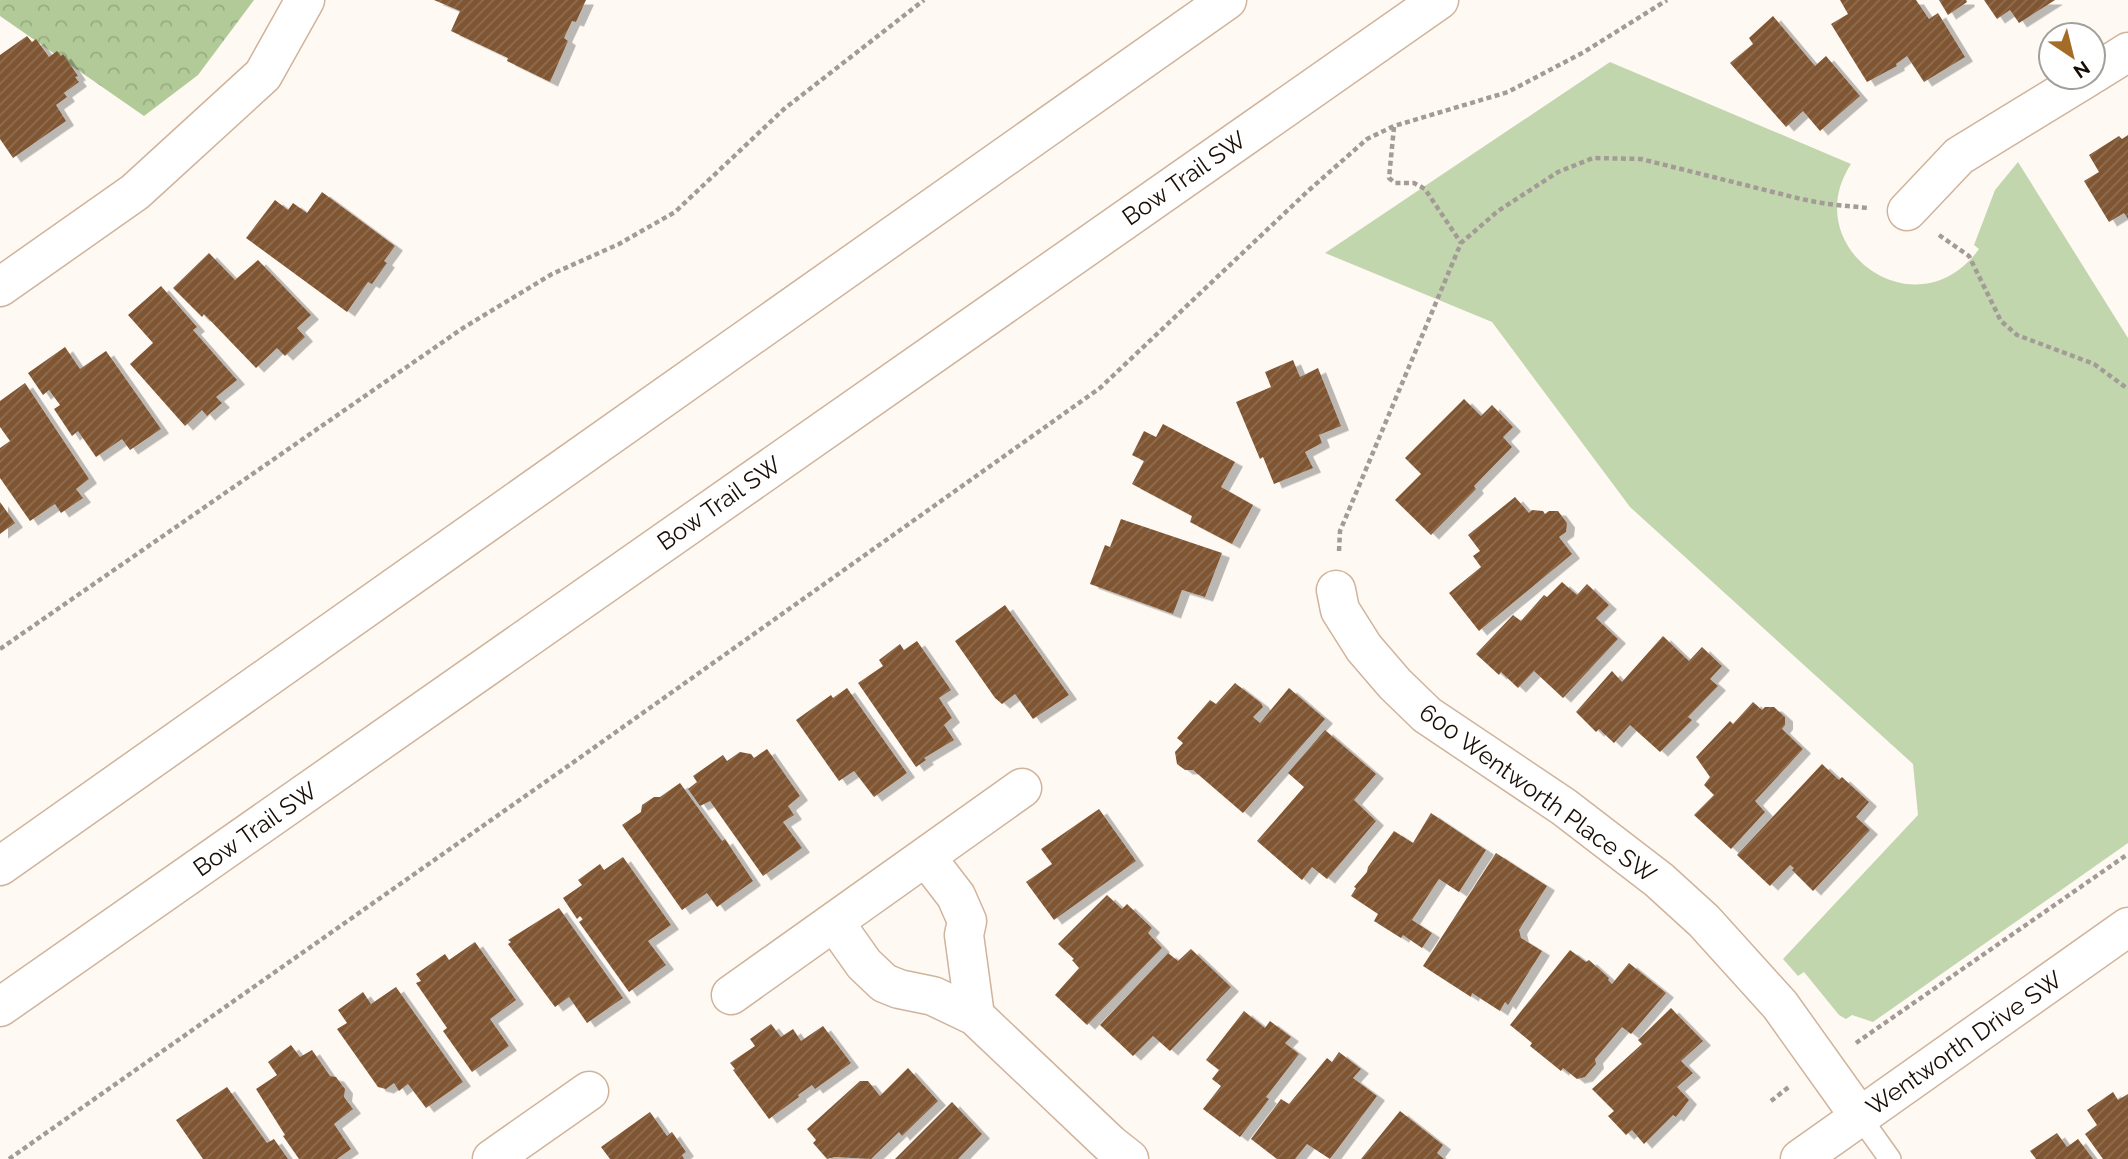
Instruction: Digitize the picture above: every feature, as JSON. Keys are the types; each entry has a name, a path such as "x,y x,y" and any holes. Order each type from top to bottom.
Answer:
{"main road":[{"path":"0,287 135,192 263,75 305,0"},
{"path":"0,866 1227,0"},
{"name":"Bow Trail SW","path":"0,1007 1438,0"},
{"path":"2107,65 2128,52"},
{"path":"1907,211 1959,156 2065,91"},
{"name":"600 Wentworth Place SW","path":"1336,590 1340,610 1364,648 1427,715 1564,807 1659,880 1704,922 1780,1005 1860,1116"},
{"path":"731,995 1022,788"},
{"path":"926,857 956,896 967,921 964,935 975,1016"},
{"path":"835,923 864,964 884,983 933,996 975,1016 1129,1159"},
{"name":"Wentworth Drive SW","path":"1800,1159 2128,927"},
{"path":"492,1159 589,1091"}],"lane":[{"path":"1860,1116 1890,1159"}],"path":[{"path":"0,649 463,328 552,274 619,244 675,212 784,109 924,0"},
{"path":"9,1159 1100,387 1367,139 1394,126 1508,92 1584,52 1667,0"},
{"path":"1394,126 1389,178 1395,183 1419,184 1461,243"},
{"path":"1336,590 1340,531 1461,243 1498,211 1558,172 1593,159 1641,159 1827,204 1907,211 1969,256 2001,321 2017,335 2094,365 2128,389"},
{"path":"1771,1101 1822,1062 1860,1041 2128,854"}],"green space":[{"path":"0,0 254,0 198,75 144,116 0,16"},
{"path":"1610,62 1851,164 1838,195 1839,225 1851,250 1871,270 1897,282 1925,284 1953,273 1979,249 1974,245 1995,190 2018,162 2128,338 2128,843 1873,1022 1852,1015 1846,1019 1839,1015 1804,972 1798,976 1783,959 1918,815 1913,764 1630,507 1492,322 1325,253"}],"building":[{"path":"434,0 586,0 576,22 572,21 564,38 568,41 550,82 507,61 508,58 451,31 460,11"},
{"path":"1840,0 1916,0 1929,19 1938,13 1965,57 1924,82 1907,56 1896,64 1897,66 1867,82 1831,24 1848,14"},
{"path":"1939,0 1966,0 1967,2 1948,15"},
{"path":"1984,0 2055,0 2019,23 2010,10 1997,19"},
{"path":"1773,16 1815,66 1826,56 1860,96 1820,131 1803,111 1786,127 1730,63 1753,44 1749,38"},
{"path":"27,36 32,42 36,39 49,57 57,51 61,56 63,54 78,76 75,77 79,82 64,93 67,97 56,105 66,121 13,158 0,139 0,55"},
{"path":"2128,135 2128,219 2124,213 2109,222 2084,181 2099,172 2089,155 2119,136 2122,139"},
{"path":"322,192 395,246 372,284 368,282 347,312 246,238 275,200 288,210 293,203 307,213"},
{"path":"209,253 235,280 258,260 311,315 297,328 305,337 285,356 277,348 256,368 204,314 202,317 173,288"},
{"path":"161,286 197,327 193,330 237,380 216,397 222,403 207,416 202,410 185,426 130,364 153,343 128,315"},
{"path":"65,347 80,369 106,351 161,429 130,450 122,439 96,457 78,431 72,436 54,409 60,405 49,390 43,395 28,373"},
{"path":"1293,360 1300,377 1318,368 1341,426 1319,435 1322,443 1305,452 1313,468 1274,484 1263,457 1260,459 1236,402 1271,387 1265,372"},
{"path":"25,383 89,479 76,489 83,498 61,513 55,504 30,521 0,478 0,448 10,441 0,427 0,401"},
{"path":"1464,399 1481,416 1492,405 1513,427 1503,437 1512,447 1431,535 1395,500 1421,474 1405,458"},
{"path":"1163,424 1235,462 1221,487 1253,505 1232,544 1190,522 1192,516 1132,484 1144,461 1132,455 1144,431 1156,437"},
{"path":"1515,497 1529,513 1532,510 1543,511 1545,514 1558,511 1567,523 1566,532 1559,537 1572,554 1479,631 1449,593 1481,567 1473,556 1480,551 1468,535"},
{"path":"0,502 15,523 0,534"},
{"path":"1121,519 1222,553 1205,597 1182,590 1173,614 1090,584 1105,545 1110,547"},
{"path":"1562,582 1577,595 1587,584 1609,605 1596,618 1618,639 1563,698 1534,671 1518,688 1476,654 1513,615 1521,621 1544,595 1547,597"},
{"path":"1005,605 1069,695 1033,719 1015,694 1002,704 995,698 955,641"},
{"path":"1663,636 1689,661 1702,647 1722,666 1710,679 1718,686 1688,717 1692,720 1660,752 1630,725 1614,743 1599,729 1596,732 1576,712 1612,671 1622,682"},
{"path":"917,641 951,690 939,698 952,718 944,725 954,740 924,758 926,760 916,767 858,683 883,666 879,660 900,644 904,650"},
{"path":"1235,683 1261,703 1263,707 1253,717 1260,723 1289,688 1325,719 1243,813 1193,770 1185,770 1177,764 1175,752 1183,743 1177,738 1210,700 1216,704"},
{"path":"847,688 907,773 874,797 854,771 839,781 796,720 831,695 833,698"},
{"path":"1753,702 1762,710 1765,707 1774,707 1785,717 1782,729 1803,749 1755,801 1765,812 1731,849 1694,815 1714,795 1704,785 1710,777 1696,757 1730,721 1733,724"},
{"path":"1325,730 1376,774 1354,800 1376,821 1327,879 1312,867 1302,880 1257,841 1304,787 1288,773"},
{"path":"767,749 800,796 788,806 794,815 783,822 802,848 763,876 710,801 700,806 688,789 697,782 693,776 723,755 727,761 740,752 751,754 754,758"},
{"path":"1822,764 1839,780 1842,777 1869,802 1856,817 1870,830 1813,891 1790,865 1770,886 1737,855"},
{"path":"680,783 722,841 725,839 753,881 717,907 707,893 682,910 622,825 641,812 642,805"},
{"path":"1099,809 1136,861 1054,920 1026,882 1052,864 1041,849"},
{"path":"1431,813 1486,850 1459,892 1439,879 1412,920 1432,933 1422,948 1374,921 1378,914 1351,896 1356,888 1354,887 1394,831 1413,843"},
{"path":"1496,853 1547,886 1519,930 1521,938 1542,951 1508,1005 1505,1002 1500,1011 1472,993 1471,997 1423,966"},
{"path":"623,857 671,925 648,941 666,965 629,992 579,922 583,919 580,916 577,919 563,898 582,885 578,880 600,864 604,870"},
{"path":"1107,895 1122,909 1127,904 1152,928 1148,933 1162,948 1087,1025 1055,995 1079,968 1072,960 1074,959 1058,944"},
{"path":"559,908 623,998 587,1023 569,997 555,1007 508,944 511,942 508,940"},
{"path":"475,942 516,1000 490,1019 509,1046 472,1072 443,1031 447,1028 416,983 421,981 416,974 445,954 449,960"},
{"path":"1191,949 1231,987 1170,1051 1153,1036 1133,1056 1100,1025 1168,953 1178,961"},
{"path":"1570,950 1586,962 1589,960 1612,984 1629,963 1666,993 1631,1034 1622,1027 1595,1059 1596,1064 1585,1077 1577,1079 1563,1068 1561,1071 1530,1046 1532,1043 1510,1025"},
{"path":"396,987 463,1082 426,1108 408,1084 399,1091 394,1083 386,1089 378,1087 337,1029 347,1023 338,1010 363,992 371,1004"},
{"path":"1671,1008 1703,1041 1681,1061 1693,1073 1677,1087 1689,1100 1676,1117 1673,1115 1644,1144 1632,1130 1626,1135 1608,1116 1614,1111 1592,1089 1642,1044 1638,1040"},
{"path":"1244,1011 1265,1028 1270,1021 1291,1037 1285,1043 1299,1054 1240,1137 1203,1109 1221,1086 1212,1079 1219,1070 1206,1060"},
{"path":"771,1024 781,1037 793,1029 801,1041 823,1026 851,1063 815,1089 812,1085 769,1119 730,1063 755,1046 750,1039"},
{"path":"291,1045 300,1057 312,1050 330,1076 336,1077 345,1089 344,1097 353,1109 334,1124 351,1149 337,1159 299,1159 256,1089 277,1075 268,1062"},
{"path":"1339,1052 1361,1069 1353,1078 1377,1096 1330,1159 1307,1144 1295,1159 1277,1159 1251,1139 1281,1099 1289,1104 1327,1058 1332,1062"},
{"path":"908,1068 938,1101 902,1136 899,1132 871,1159 827,1159 813,1143 816,1140 807,1129 860,1081 868,1081 880,1096"},
{"path":"227,1087 267,1143 274,1139 288,1159 203,1159 176,1120"},
{"path":"2113,1092 2118,1100 2128,1094 2128,1159 2103,1159 2085,1134 2097,1125 2087,1110"},
{"path":"952,1102 982,1134 958,1159 895,1159"},
{"path":"1400,1111 1443,1145 1437,1153 1444,1159 1361,1159"},
{"path":"650,1112 667,1136 672,1132 686,1152 682,1155 684,1159 610,1159 601,1147"},
{"path":"2057,1133 2067,1147 2078,1139 2093,1159 2036,1159 2030,1151"}]}
